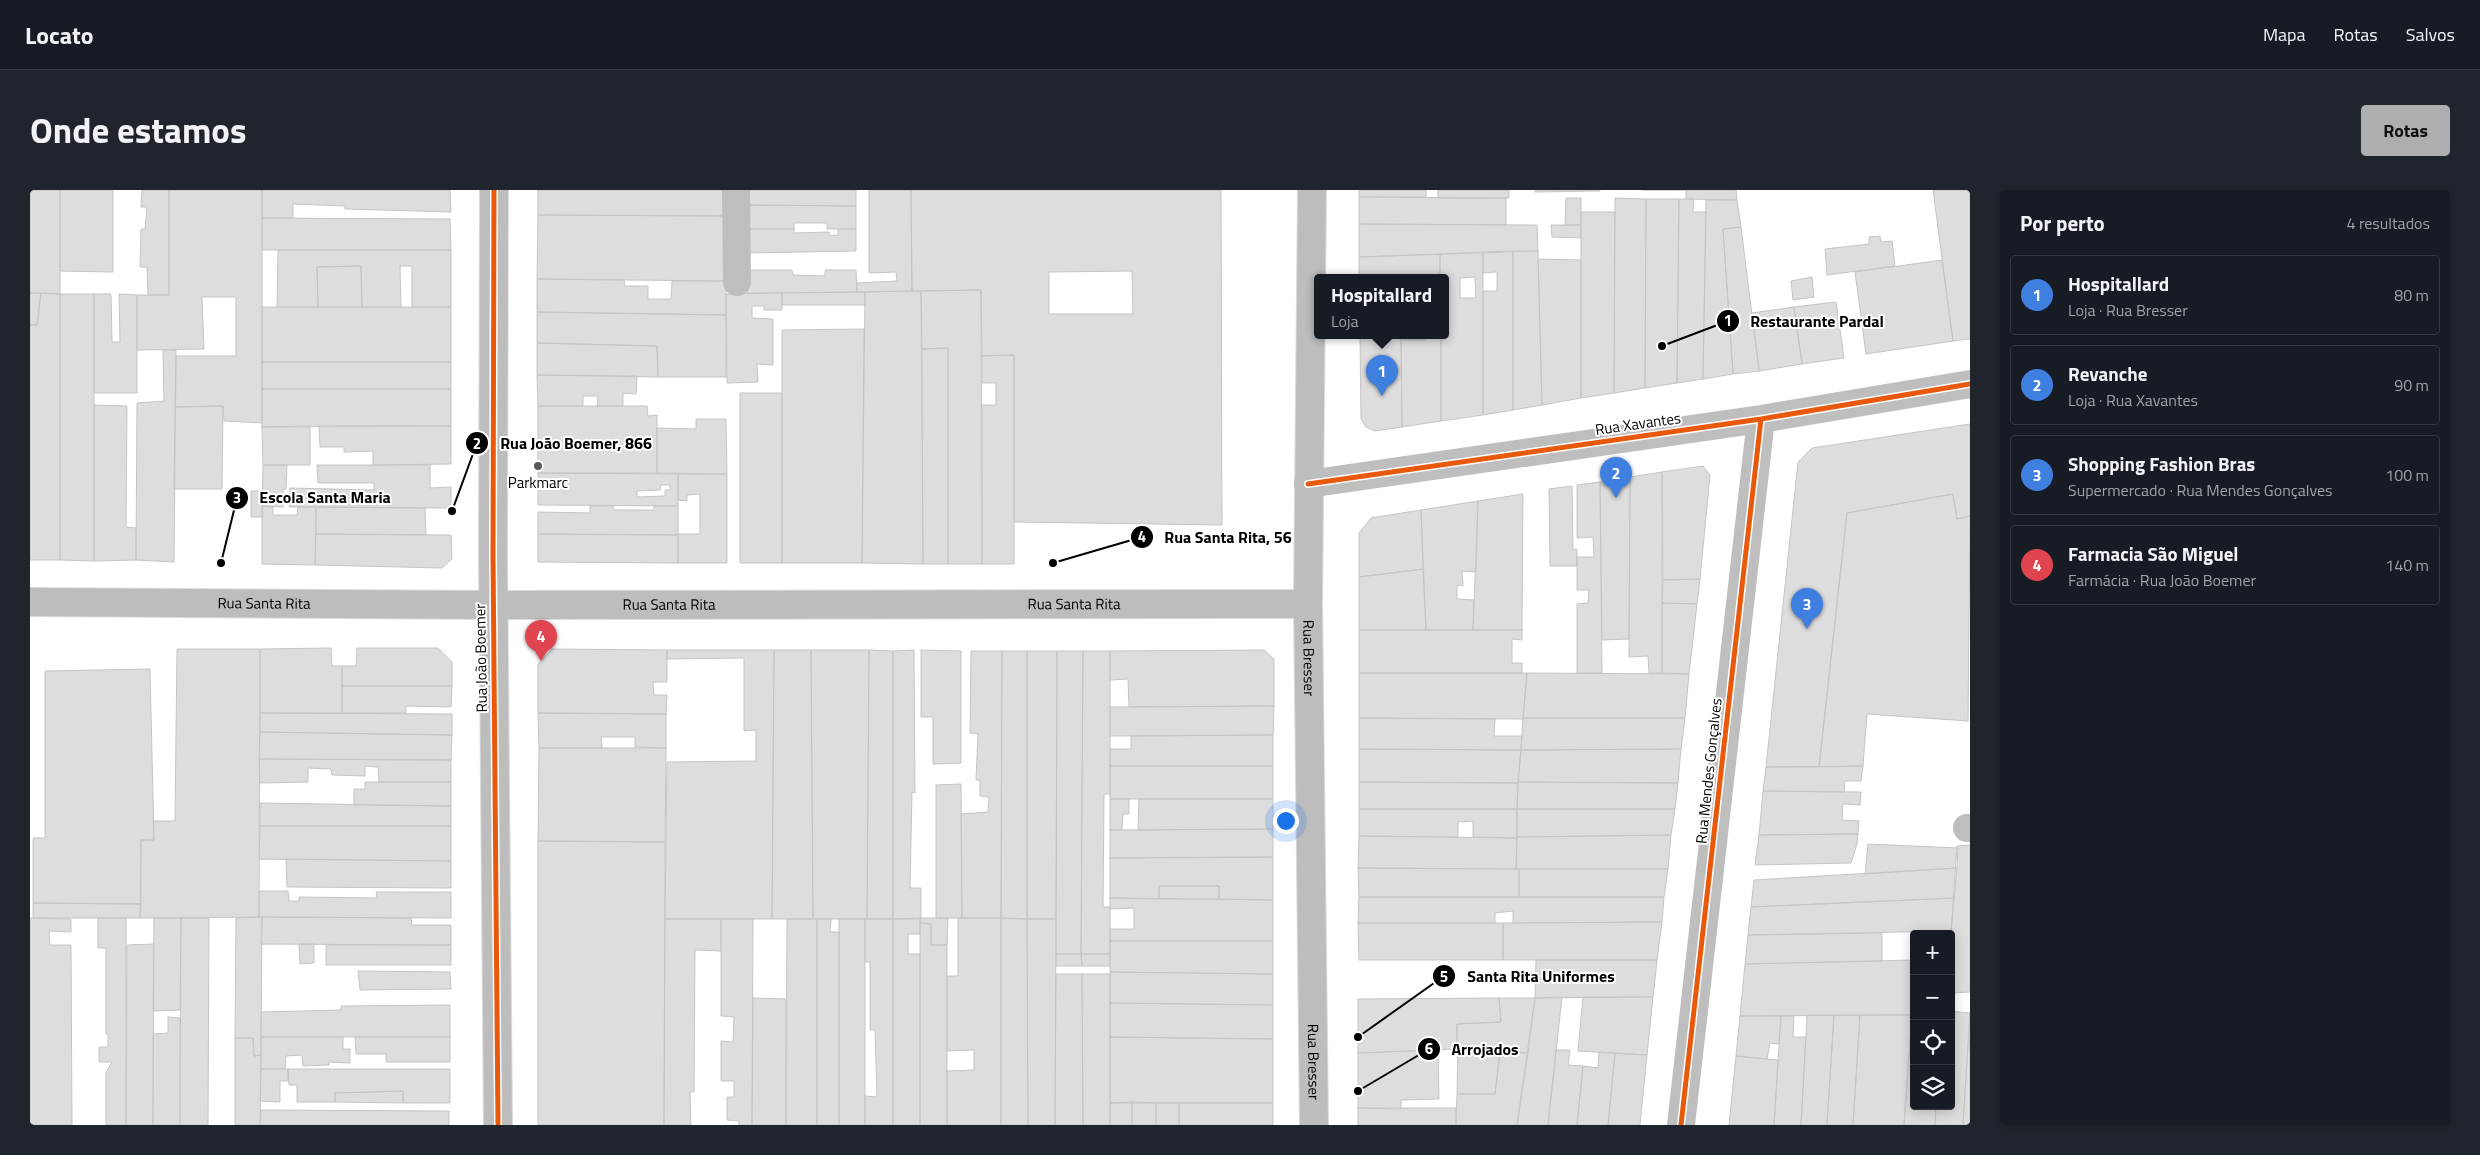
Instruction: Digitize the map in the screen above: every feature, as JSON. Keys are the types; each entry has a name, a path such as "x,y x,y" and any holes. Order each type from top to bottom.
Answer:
{"main road":[{"name":"Rua João Boemer","path":"494,190 493,605 498,1125"},
{"name":"Rua Bresser","path":"1312,190 1308,604 1314,1125"},
{"name":"Rua Santa Rita","path":"30,602 493,605 1308,604"}],"street":[{"path":"736,190 737,282"},
{"name":"Rua Xavantes","path":"1308,484 1761,419 1970,384"},
{"name":"Rua Mendes Gonçalves","path":"1681,1125 1761,419"}],"building":[{"path":"30,190 60,190 60,294 30,293"},
{"path":"60,190 113,190 113,272 60,271"},
{"path":"142,190 169,190 169,295 148,295 147,267 140,267 141,229 145,229 147,207 141,207"},
{"path":"169,190 262,190 262,423 224,421 223,406 175,407 176,356 236,356 236,297 202,297 204,349 137,350 137,295 169,295"},
{"path":"262,190 450,190 451,212 345,209 345,206 293,204 293,218 262,218"},
{"path":"538,190 726,190 726,216 538,215"},
{"path":"748,190 856,190 856,206 748,205"},
{"path":"869,190 911,190 912,291 857,292 857,283 897,281 896,272 869,273"},
{"path":"911,190 1221,190 1222,525 1014,522 1014,355 982,356 981,290 912,291","holes":["1132,271 1133,314 1049,314 1049,272"]},
{"path":"1359,190 1426,190 1426,197 1359,197"},
{"path":"1438,190 1509,190 1509,198 1438,198"},
{"path":"1535,190 1600,190 1600,191 1535,192"},
{"path":"1686,190 1736,190 1737,200 1686,199"},
{"path":"1933,190 1970,190 1970,339 1953,341"},
{"path":"1359,197 1506,198 1506,225 1359,224"},
{"path":"1566,198 1581,198 1581,225 1565,225"},
{"path":"1615,198 1646,199 1645,388 1614,393"},
{"path":"1646,199 1679,199 1677,383 1645,388"},
{"path":"1679,199 1694,199 1693,212 1706,212 1703,379 1677,383"},
{"path":"1706,200 1737,200 1741,227 1723,229 1733,374 1703,379"},
{"path":"748,205 856,206 856,229 827,229 827,223 794,223 794,229 748,229"},
{"path":"1581,212 1615,212 1614,393 1581,398"},
{"path":"538,215 726,216 726,281 537,279"},
{"path":"262,218 450,219 451,250 262,250"},
{"path":"1359,224 1537,225 1538,251 1359,257"},
{"path":"1551,225 1581,225 1581,238 1552,237"},
{"path":"1741,227 1759,371 1733,374 1723,229"},
{"path":"748,229 794,229 794,233 829,232 830,236 838,235 838,229 856,229 856,251 747,253"},
{"path":"1880,236 1881,242 1892,241 1895,266 1827,275 1825,249 1869,244 1869,237"},
{"path":"278,250 451,250 451,307 412,307 412,266 400,266 401,307 362,307 361,266 317,267 318,307 277,307"},
{"path":"1513,251 1538,251 1542,405 1513,410"},
{"path":"1513,251 1513,410 1483,415 1483,291 1497,291 1497,272 1483,273 1483,252"},
{"path":"1483,252 1483,415 1441,421 1441,339 1449,339 1449,274 1440,274 1440,254","holes":["1475,277 1476,298 1460,298 1460,278"]},
{"path":"1440,254 1440,274 1359,274 1359,257"},
{"path":"1538,259 1581,260 1581,398 1542,405"},
{"path":"1942,260 1953,341 1866,354 1855,272"},
{"path":"361,266 362,307 318,307 317,267"},
{"path":"747,270 792,270 793,275 825,276 825,270 856,270 857,292 747,293"},
{"path":"1812,277 1814,297 1793,300 1791,281"},
{"path":"537,279 624,280 625,286 648,286 648,299 671,299 672,281 726,281 726,315 537,312"},
{"path":"981,290 982,564 948,564 948,348 922,349 921,291"},
{"path":"921,291 923,564 862,563 865,292"},
{"path":"865,292 865,305 782,305 782,293"},
{"path":"30,293 41,293 37,325 30,325"},
{"path":"41,293 60,294 60,560 30,560 30,325 37,325"},
{"path":"782,293 782,310 764,310 764,306 752,306 752,318 773,319 773,365 757,364 758,382 727,383 726,294"},
{"path":"60,294 94,294 94,561 60,560"},
{"path":"94,294 111,294 112,342 120,342 119,294 137,295 137,393 94,393"},
{"path":"1836,302 1844,358 1802,364 1794,307"},
{"path":"262,307 451,307 451,362 262,362"},
{"path":"1794,307 1802,364 1759,371 1752,313"},
{"path":"537,312 726,315 726,377 658,377 657,346 537,343"},
{"path":"864,329 862,563 782,563 782,330"},
{"path":"1360,339 1401,339 1402,427 1375,431 1366,427 1361,419"},
{"path":"1401,339 1426,339 1426,340"},
{"path":"1441,339 1441,421 1402,427 1401,340"},
{"path":"537,343 657,346 658,377 537,375"},
{"path":"948,348 948,564 923,564 922,349"},
{"path":"163,350 176,350 174,562 136,560 137,403 164,401"},
{"path":"1014,355 1014,564 982,564 982,405 996,405 996,383 982,383 982,356"},
{"path":"262,362 451,362 451,389 262,389"},
{"path":"537,375 637,376 636,394 623,393 623,406 597,406 598,396 583,396 583,406 538,406"},
{"path":"262,389 451,389 451,426 262,427"},
{"path":"740,393 782,393 782,563 740,563"},
{"path":"94,405 127,406 126,527 136,528 136,560 94,561"},
{"path":"223,406 222,489 174,489 175,407"},
{"path":"538,406 647,406 648,416 657,415 657,473 538,473"},
{"path":"696,419 726,419 727,474 657,473 657,428 696,429"},
{"path":"1970,424 1970,516 1957,519 1953,494 1847,513 1819,767 1766,767 1798,462 1812,448"},
{"path":"310,426 310,465 263,465 262,427"},
{"path":"319,426 451,426 451,464 373,465 373,451 344,452 344,447 320,447"},
{"path":"263,465 287,465 286,489 283,489 283,507 262,506"},
{"path":"317,465 430,465 430,488 451,487 451,508 289,507 290,488 374,490 374,483 318,483"},
{"path":"1703,466 1710,475 1700,579 1663,580 1662,472"},
{"path":"1662,472 1662,673 1649,673 1648,656 1629,657 1630,477"},
{"path":"538,473 678,474 678,506 538,505","holes":["661,485 670,485 670,490 665,490 665,496 637,497 637,491 660,490"]},
{"path":"678,474 727,474 727,563 678,563 678,534 700,534 700,494 687,495 687,501 678,500"},
{"path":"1630,477 1629,639 1602,640 1600,482"},
{"path":"1600,482 1602,673 1577,673 1577,604 1588,603 1589,590 1577,590 1577,557 1594,557 1593,537 1577,538 1577,485"},
{"path":"1572,486 1573,550 1577,549 1577,566 1550,566 1549,489"},
{"path":"251,491 262,491 263,517 251,517"},
{"path":"1523,494 1522,630 1473,630 1478,501"},
{"path":"1953,494 1957,519 1970,516 1968,721 1867,714 1863,766 1819,767 1847,513"},
{"path":"1478,501 1476,572 1462,571 1463,586 1457,585 1457,599 1474,600 1473,630 1426,630 1421,510"},
{"path":"262,506 273,507 273,515 297,515 298,507 316,507 315,565 262,564"},
{"path":"590,506 613,506 614,510 654,510 654,506 678,506 678,535 538,534 538,512 590,513"},
{"path":"316,507 425,508 426,535 316,534"},
{"path":"1421,510 1423,569 1359,577 1359,533 1371,518"},
{"path":"316,534 451,535 452,559 442,568 315,565"},
{"path":"538,534 678,535 678,563 538,562"},
{"path":"1423,569 1426,630 1359,630 1359,577"},
{"path":"1700,579 1697,604 1662,603 1663,580"},
{"path":"1662,603 1697,604 1689,674 1662,673"},
{"path":"1359,630 1522,630 1522,640 1512,639 1512,663 1522,663 1522,673 1359,673"},
{"path":"331,648 332,666 342,666 342,713 260,713 260,649"},
{"path":"357,648 438,648 452,662 452,686 342,686 342,666 356,666"},
{"path":"177,649 260,649 259,917 140,918 141,840 154,840 153,821 175,821"},
{"path":"552,649 667,650 667,682 653,682 654,695 667,695 666,714 538,713 538,664"},
{"path":"667,650 774,650 772,919 665,919 667,762 756,761 756,730 744,731 744,658 667,659"},
{"path":"774,650 811,650 813,919 772,919"},
{"path":"811,650 869,650 867,919 813,919"},
{"path":"869,650 893,651 893,919 867,919"},
{"path":"914,650 915,793 912,792 910,888 921,888 921,919 893,919 893,651"},
{"path":"921,650 961,651 961,763 933,764 933,717 921,717"},
{"path":"1264,650 1274,659 1274,706 1129,707 1128,679 1110,680 1110,651"},
{"path":"971,651 1002,651 1001,918 962,918 961,814 988,812 989,797 980,796 980,780 976,780 978,734 970,733"},
{"path":"1002,651 1027,651 1027,919 1001,918"},
{"path":"1027,651 1057,651 1056,919 1027,919"},
{"path":"1057,651 1083,651 1081,954 1056,954"},
{"path":"1083,651 1110,651 1110,794 1104,794 1103,907 1110,907 1110,954 1081,954"},
{"path":"150,669 154,840 141,840 141,904 33,903 33,838 45,838 45,671"},
{"path":"1359,673 1527,673 1523,719 1359,718"},
{"path":"1527,673 1689,674 1685,718 1523,718"},
{"path":"342,686 452,686 451,707 406,706 406,713 342,713"},
{"path":"1274,706 1273,735 1110,736 1110,707"},
{"path":"260,713 452,714 452,735 260,732"},
{"path":"538,713 666,714 666,748 635,747 635,737 601,737 602,748 539,748"},
{"path":"1359,718 1495,719 1494,736 1522,736 1521,750 1359,749"},
{"path":"1523,718 1685,718 1681,749 1521,750"},
{"path":"260,732 452,735 451,760 259,759"},
{"path":"1273,735 1273,766 1110,766 1110,749 1131,749 1131,736"},
{"path":"539,748 666,748 665,842 538,841"},
{"path":"1359,749 1521,750 1518,783 1359,782"},
{"path":"1681,749 1678,783 1518,782 1521,750"},
{"path":"259,759 451,760 451,782 379,782 378,767 365,766 365,776 332,775 331,769 308,768 308,782 260,783"},
{"path":"1110,766 1273,766 1273,799 1110,799"},
{"path":"1863,766 1861,781 1845,781 1844,792 1763,791 1766,767"},
{"path":"365,782 451,782 451,806 354,805 354,789 365,789"},
{"path":"1359,782 1518,783 1517,809 1359,809"},
{"path":"1518,782 1678,783 1675,809 1517,809"},
{"path":"961,784 962,918 936,918 936,785"},
{"path":"1763,791 1861,792 1860,805 1843,804 1842,820 1859,821 1858,834 1759,835"},
{"path":"1110,799 1129,799 1129,814 1123,814 1122,830 1110,830"},
{"path":"1139,799 1273,799 1273,829 1138,830"},
{"path":"260,803 451,806 451,826 260,826"},
{"path":"1359,809 1517,809 1517,838 1473,837 1473,821 1458,822 1458,837 1359,836"},
{"path":"1517,809 1675,809 1671,835 1517,837"},
{"path":"260,826 451,826 451,861 259,859"},
{"path":"1273,829 1273,857 1110,858 1110,830"},
{"path":"1858,834 1851,863 1755,865 1759,835"},
{"path":"1671,835 1668,869 1516,869 1517,837"},
{"path":"1359,836 1517,838 1516,869 1358,868"},
{"path":"538,841 665,842 664,1125 538,1125"},
{"path":"1868,844 1958,848 1957,868 1865,874"},
{"path":"1970,845 1970,992 1955,993 1955,930 1951,930 1957,846"},
{"path":"1273,857 1273,900 1219,899 1219,886 1159,886 1159,899 1110,898 1110,858"},
{"path":"286,859 451,861 451,888 287,887"},
{"path":"1358,868 1519,869 1519,897 1359,897"},
{"path":"1957,868 1954,898 1751,907 1754,880"},
{"path":"1519,869 1668,869 1664,897 1519,897"},
{"path":"1159,886 1219,886 1219,899 1159,899"},
{"path":"259,891 288,891 289,901 299,901 299,897 377,898 376,892 451,892 451,918 259,917"},
{"path":"1359,897 1664,897 1662,922 1513,923 1513,911 1495,913 1495,923 1358,923"},
{"path":"1110,898 1273,900 1273,941 1110,941 1110,929 1134,929 1134,908 1110,909"},
{"path":"1954,898 1951,930 1748,935 1751,907"},
{"path":"33,903 141,904 140,918 33,918"},
{"path":"262,917 261,1055 254,1056 253,1038 235,1038 236,918"},
{"path":"262,917 411,918 412,925 451,925 451,945 261,944"},
{"path":"30,918 71,919 71,932 49,931 50,945 71,945 72,1125 30,1125"},
{"path":"98,918 126,918 126,1125 106,1125 106,1073 112,1062 99,1062 99,1047 108,1047 108,1034 106,1034 106,948 98,948"},
{"path":"154,918 181,918 180,1010 153,1011"},
{"path":"181,918 209,918 208,1125 180,1125"},
{"path":"920,918 948,918 947,945 931,945 931,924 920,923"},
{"path":"920,918 920,934 908,934 908,954 920,954 920,1125 893,1125 893,919"},
{"path":"958,918 1001,918 1001,1125 947,1125 947,1071 974,1070 974,1050 947,1051 947,976 958,976"},
{"path":"1001,918 1027,919 1028,1125 1001,1125"},
{"path":"665,919 721,919 721,951 695,950 694,1092 690,1092 691,1125 664,1125"},
{"path":"721,919 753,919 752,1125 739,1125 739,1121 727,1120 727,1097 734,1097 734,1081 721,1081 721,1041 733,1042 734,1017 721,1016"},
{"path":"787,919 817,919 817,1125 786,1125"},
{"path":"817,919 831,919 830,932 839,932 839,1125 817,1125"},
{"path":"839,919 865,919 865,1125 839,1125"},
{"path":"865,919 893,919 893,1125 865,1125 865,1096 877,1097 875,1030 870,1030 870,962 865,962"},
{"path":"1027,919 1056,919 1055,1125 1028,1125"},
{"path":"1662,922 1657,960 1503,960 1503,923"},
{"path":"920,923 931,924 931,945 947,945 947,1125 920,1125"},
{"path":"1358,923 1503,923 1503,960 1359,960"},
{"path":"1882,933 1882,961 1745,964 1748,935"},
{"path":"1110,941 1273,941 1273,974 1110,972"},
{"path":"154,944 153,1125 126,1125 127,945"},
{"path":"299,944 314,944 314,963 300,964"},
{"path":"326,945 451,945 451,965 326,965"},
{"path":"1056,954 1081,954 1082,966 1056,966"},
{"path":"1081,954 1110,954 1110,966 1082,966"},
{"path":"1536,960 1657,960 1653,997 1535,998"},
{"path":"1910,960 1910,1015 1740,1016 1745,964"},
{"path":"358,971 450,972 451,989 360,990"},
{"path":"1110,972 1273,974 1273,1005 1110,1003"},
{"path":"1056,974 1082,974 1083,1125 1055,1125"},
{"path":"1082,974 1110,974 1110,1125 1083,1125"},
{"path":"1562,997 1548,1125 1517,1125 1535,998"},
{"path":"1583,997 1653,997 1647,1055 1578,1051"},
{"path":"753,998 786,999 786,1125 752,1125"},
{"path":"1499,998 1501,1022 1457,1024 1457,1049 1358,1053 1358,999"},
{"path":"1499,998 1535,998 1528,1053 1457,1049 1457,1024 1501,1022"},
{"path":"1110,1003 1273,1005 1273,1039 1110,1037"},
{"path":"450,1005 450,1037 261,1037 261,1012 341,1010 341,1006"},
{"path":"1955,1011 1970,1013 1963,1125 1935,1125 1936,1110 1955,1110"},
{"path":"1970,1013 1970,1125 1963,1125"},
{"path":"1807,1015 1834,1015 1827,1125 1801,1125"},
{"path":"1834,1015 1860,1015 1853,1125 1827,1125"},
{"path":"1860,1015 1910,1015 1904,1125 1853,1125"},
{"path":"1740,1016 1781,1016 1779,1044 1770,1043 1767,1059 1736,1056"},
{"path":"1781,1016 1794,1016 1793,1037 1806,1037 1801,1125 1774,1125"},
{"path":"168,1017 180,1018 180,1125 153,1125 153,1034 168,1033"},
{"path":"261,1037 343,1037 343,1049 350,1049 350,1063 329,1062 329,1065 303,1066 302,1055 286,1056 285,1069 261,1069"},
{"path":"355,1037 450,1037 450,1062 386,1062 386,1054 356,1054"},
{"path":"1110,1037 1273,1039 1273,1103 1110,1103"},
{"path":"235,1038 253,1038 254,1056 261,1055 260,1125 235,1125"},
{"path":"1910,1042 1910,1110 1936,1110 1935,1125 1904,1125"},
{"path":"1458,1049 1500,1052 1495,1094 1457,1094"},
{"path":"1438,1050 1439,1099 1401,1100 1401,1109 1358,1108 1358,1053"},
{"path":"1556,1050 1570,1050 1568,1065 1583,1066 1577,1125 1548,1125"},
{"path":"1500,1052 1528,1053 1517,1125 1456,1125 1457,1094 1495,1094"},
{"path":"1599,1052 1615,1053 1608,1125 1577,1125 1583,1066 1598,1068"},
{"path":"1615,1053 1647,1055 1640,1125 1608,1125"},
{"path":"1736,1056 1778,1060 1774,1125 1729,1125"},
{"path":"261,1069 288,1069 288,1081 280,1081 280,1102 260,1101"},
{"path":"288,1069 450,1069 450,1103 403,1103 403,1091 335,1093 335,1102 297,1102 297,1085 289,1085"},
{"path":"403,1091 403,1103 335,1102 335,1093"},
{"path":"1132,1102 1156,1103 1156,1125 1132,1125"},
{"path":"1132,1102 1132,1125 1110,1125 1110,1103"},
{"path":"1156,1103 1179,1103 1179,1125 1156,1125"},
{"path":"1179,1103 1273,1103 1273,1125 1179,1125"},
{"path":"1358,1108 1456,1108 1456,1125 1358,1125"},
{"path":"261,1110 449,1111 449,1125 260,1125"}],"cycle path":[{"path":"494,190 493,555 498,1125"},
{"path":"1308,484 1761,419 1970,384"},
{"path":"1681,1125 1761,419"}],"place":[{"name":"Restaurante Pardal","path":"1662,346"},
{"name":"Hospitallard","path":"1382,396"},
{"name":"Parkmarc","path":"538,466"},
{"name":"Revanche","path":"1616,498"},
{"name":"Rua João Boemer, 866","path":"452,511"},
{"name":"Escola Santa Maria","path":"221,563"},
{"name":"Rua Santa Rita, 56","path":"1053,563"},
{"name":"Shopping Fashion Bras","path":"1807,629"},
{"name":"Farmacia São Miguel","path":"541,661"},
{"name":"Santa Rita Uniformes","path":"1358,1037"},
{"name":"Arrojados","path":"1358,1091"}]}
